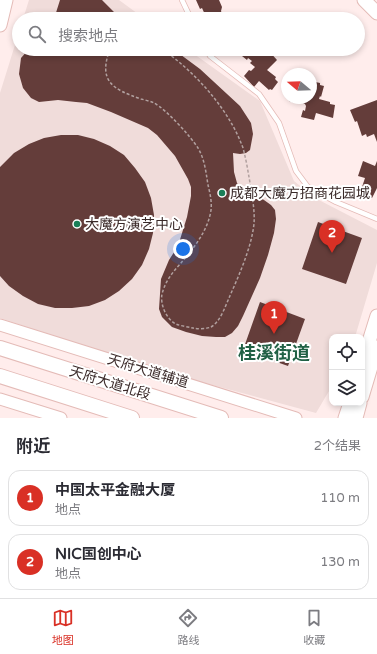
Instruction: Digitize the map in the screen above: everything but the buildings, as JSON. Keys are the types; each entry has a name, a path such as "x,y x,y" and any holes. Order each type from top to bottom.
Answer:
{"main road":[{"path":"364,0 377,13"},
{"path":"365,354 377,316"},
{"path":"365,387 377,347"},
{"name":"天府大道北段","path":"0,348 221,418"},
{"name":"天府大道北段","path":"0,376 132,418"},
{"path":"345,418 349,406"},
{"path":"356,418 359,406"}],"street":[{"name":"天府大道辅道","path":"0,325 282,416 296,418"},
{"path":"0,399 61,418"}],"lane":[{"path":"182,0 188,12"},
{"path":"210,56 259,94 279,123 296,171 308,186 336,202 377,219"}],"path":[{"path":"108,56 105,67 106,75 110,82 119,90 154,103 162,109 187,134 198,148 202,157 209,190 211,208 209,217 195,245 166,282 162,297 164,308 171,321 188,327 211,327 218,320 228,300 252,236 254,223 252,196 247,164 234,128 221,108 199,80 172,56"}],"shaded area":[{"path":"29,0 119,0 135,12 25,12"},
{"path":"12,54 12,56 197,56 260,101 294,181 315,198 377,230 377,263 356,334 329,334 329,391 316,413 149,368 0,318 0,93"}],"place":[{"name":"成都大魔方招商花园城","path":"222,193"},
{"name":"大魔方演艺中心","path":"77,224"},
{"name":"NIC国创中心","path":"332,253"},
{"name":"中国太平金融大厦","path":"274,334"}],"district":[{"name":"桂溪街道","path":"274,353"}]}
